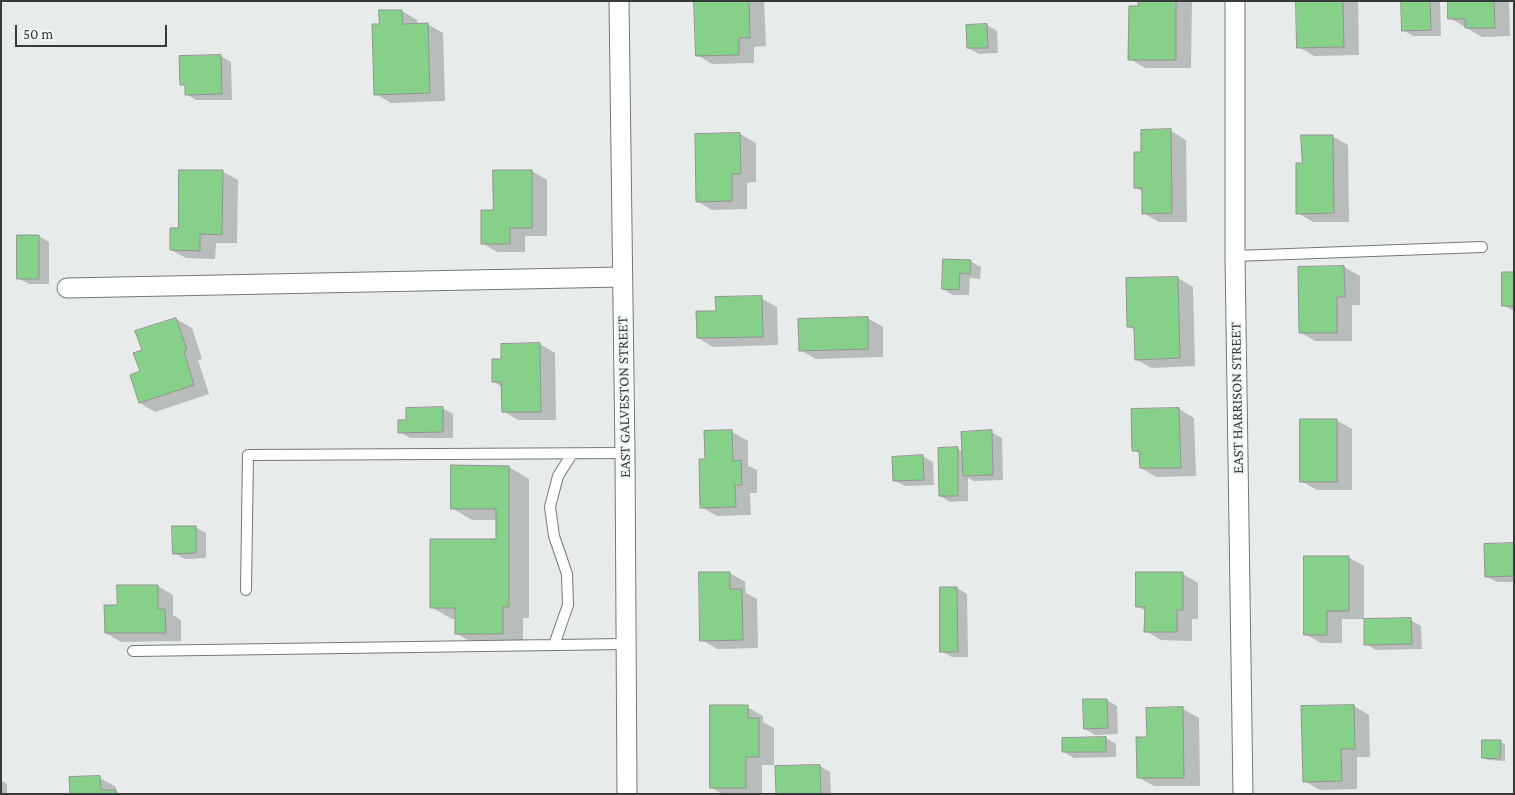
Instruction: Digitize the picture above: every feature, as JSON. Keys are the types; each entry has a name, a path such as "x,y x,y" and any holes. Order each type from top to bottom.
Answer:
{"street":[{"name":"EAST GALVESTON STREET","path":"618,1 625,453 627,794"},
{"name":"EAST HARRISON STREET","path":"1235,1 1235,256 1243,794"},
{"path":"68,288 622,277"}],"lane":[{"path":"1235,256 1482,247"},
{"path":"246,590 248,454 625,453"},
{"path":"554,645 568,605 567,574 554,536 550,506 558,476 572,454"},
{"path":"133,651 625,644"}],"building":[{"path":"694,1 749,1 750,38 739,38 739,55 696,56"},
{"path":"1138,1 1176,1 1176,60 1128,60 1129,6 1138,6"},
{"path":"1296,1 1343,1 1344,47 1297,48"},
{"path":"1401,1 1430,1 1431,30 1402,31"},
{"path":"1448,1 1494,1 1495,28 1465,28 1465,19 1448,19"},
{"path":"379,10 402,10 403,24 428,23 430,93 374,95 372,24 379,24"},
{"path":"987,24 988,48 967,48 966,25"},
{"path":"221,55 222,94 185,95 185,85 180,85 179,56"},
{"path":"1171,129 1172,213 1142,214 1142,188 1134,188 1134,152 1141,152 1141,130"},
{"path":"740,133 741,174 732,174 732,201 696,202 695,134"},
{"path":"1301,135 1333,135 1334,213 1296,214 1296,163 1302,163"},
{"path":"179,170 223,170 222,235 200,234 200,251 170,250 170,228 178,228"},
{"path":"493,170 532,170 532,228 510,228 510,244 481,244 481,210 493,210"},
{"path":"17,235 39,235 39,279 17,279"},
{"path":"943,259 971,260 970,274 960,273 959,290 942,289"},
{"path":"1344,266 1345,297 1337,297 1337,333 1299,333 1298,267"},
{"path":"1502,272 1514,272 1514,306 1502,306"},
{"path":"1178,277 1180,358 1135,360 1134,327 1127,327 1126,278"},
{"path":"762,296 763,337 697,338 696,311 716,311 715,297"},
{"path":"868,317 868,349 799,351 798,319"},
{"path":"176,318 187,350 184,351 194,385 139,403 130,375 140,371 133,353 142,350 135,331"},
{"path":"540,343 541,412 502,412 501,382 492,382 492,359 501,359 501,344"},
{"path":"443,407 443,432 398,433 398,420 406,420 406,408"},
{"path":"1179,408 1181,468 1140,468 1139,451 1132,451 1131,409"},
{"path":"1300,419 1337,419 1337,482 1300,482"},
{"path":"732,430 733,461 741,460 742,485 735,485 736,507 700,508 699,459 705,459 704,431"},
{"path":"992,430 993,475 963,476 961,432"},
{"path":"958,447 958,496 939,496 938,448"},
{"path":"923,455 924,480 893,481 892,457"},
{"path":"451,465 509,466 509,607 503,607 503,634 455,634 455,608 430,608 430,539 496,539 496,509 451,509"},
{"path":"172,526 196,526 196,553 173,554"},
{"path":"1514,543 1514,576 1485,577 1484,544"},
{"path":"1304,556 1349,556 1349,611 1327,611 1327,635 1304,635"},
{"path":"699,572 730,572 730,589 742,589 743,640 700,641"},
{"path":"1136,572 1183,572 1183,610 1177,610 1177,632 1144,632 1145,607 1136,607"},
{"path":"117,585 158,585 158,609 165,609 166,633 105,633 104,605 117,605"},
{"path":"940,587 957,587 958,652 940,652"},
{"path":"1411,618 1412,644 1364,645 1364,619"},
{"path":"1083,699 1107,699 1108,728 1084,729"},
{"path":"710,705 748,705 748,718 759,718 759,757 746,757 746,788 710,788"},
{"path":"1354,705 1355,749 1341,749 1342,781 1303,782 1301,706"},
{"path":"1183,707 1184,778 1137,778 1136,737 1147,737 1146,708"},
{"path":"1106,737 1106,752 1062,752 1062,738"},
{"path":"1482,740 1501,740 1500,759 1482,758"},
{"path":"820,765 821,794 776,794 775,766"},
{"path":"100,776 101,790 116,790 116,794 70,794 69,777"}]}
